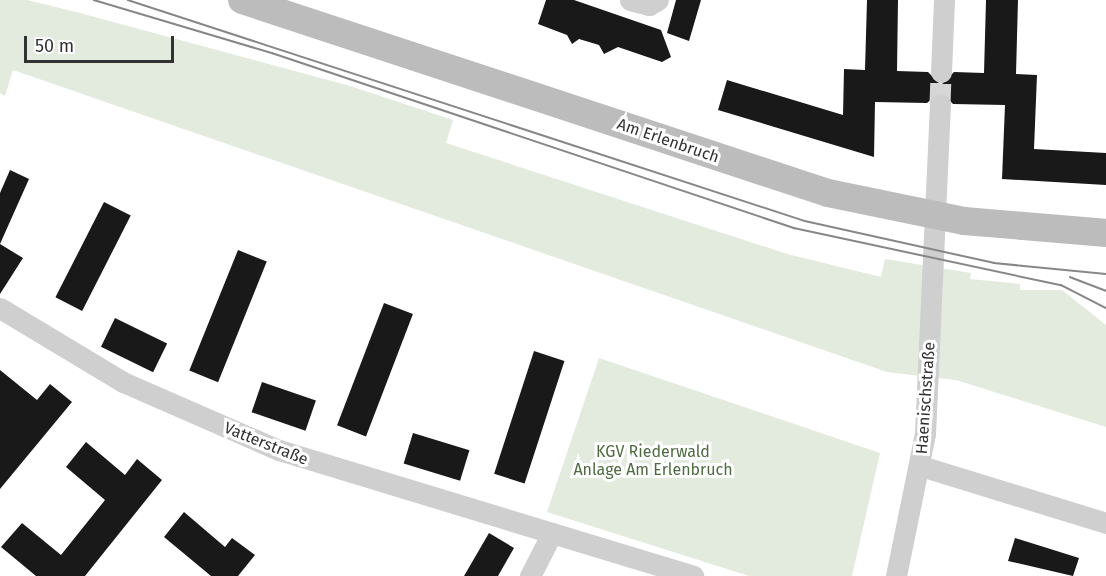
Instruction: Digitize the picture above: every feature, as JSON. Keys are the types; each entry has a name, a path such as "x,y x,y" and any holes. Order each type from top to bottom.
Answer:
{"main road":[{"name":"Am Erlenbruch","path":"242,0 774,177 933,217 1106,233"}],"street":[{"path":"630,0 649,5 658,0"},
{"path":"941,72 944,0"},
{"name":"Haenischstraße","path":"896,576 921,466 940,104"},
{"name":"Vatterstraße","path":"0,308 123,382 279,450 693,576"},
{"path":"921,466 1106,524"},
{"path":"530,576 552,533"}],"green space":[{"path":"0,0 27,0 76,12 350,86 453,120 446,143 787,254 881,277 885,259 971,273 970,279 1020,284 1020,290 1062,290 1106,325 1106,427 956,380 887,372 13,70 5,96 0,93"},
{"name":"KGV Riederwald Anlage Am Erlenbruch","path":"599,358 880,453 852,576 749,576 547,512"}],"building":[{"path":"546,0 574,0 661,30 671,57 662,62 618,47 604,54 599,45 579,39 572,44 567,35 538,24"},
{"path":"676,0 701,0 689,41 667,33"},
{"path":"867,0 898,0 897,71 928,72 941,85 954,72 984,73 986,0 1018,0 1016,74 1037,75 1034,149 1106,153 1106,185 1002,179 1005,105 953,104 941,91 927,103 875,102 874,157 718,110 727,80 843,115 844,69 865,70"},
{"path":"10,170 29,179 0,244 0,193"},
{"path":"104,202 131,216 82,311 55,297"},
{"path":"0,244 23,258 0,294"},
{"path":"238,250 267,262 218,382 189,371"},
{"path":"384,303 413,314 366,436 337,425"},
{"path":"115,318 167,343 153,372 101,347"},
{"path":"534,351 564,361 525,484 494,474"},
{"path":"0,370 37,400 50,384 72,402 0,489"},
{"path":"262,382 316,401 305,431 252,412"},
{"path":"413,433 469,450 460,481 404,464"},
{"path":"86,442 125,475 137,459 162,480 85,576 36,576 1,547 22,523 61,555 105,500 66,467"},
{"path":"184,512 225,547 232,538 255,555 238,576 211,576 164,537"},
{"path":"489,533 514,548 498,576 464,576"},
{"path":"1015,538 1079,558 1073,576 1008,561"}],"tunnel":[{"path":"940,104 941,72"}],"tram line":[{"path":"94,0 272,53 794,228 1061,285 1106,308"},
{"path":"128,0 805,221 994,263 1106,274"},
{"path":"1070,277 1106,291"}]}
